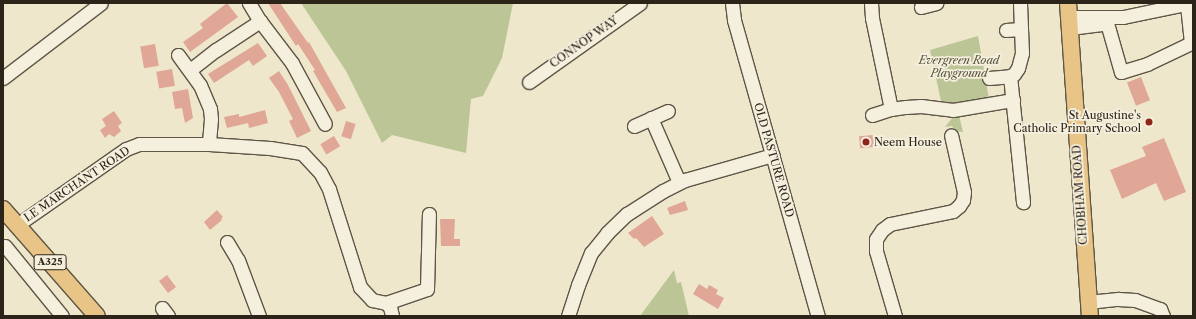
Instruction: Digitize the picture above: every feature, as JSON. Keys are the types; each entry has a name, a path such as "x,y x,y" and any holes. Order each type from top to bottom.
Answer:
{"main road":[{"name":"CHOBHAM ROAD","path":"1069,16 1089,309"},
{"name":"A325","path":"3,209 97,316"}],"street":[{"path":"3,78 101,3"},
{"path":"249,3 260,21 292,63 325,125"},
{"name":"CONNOP WAY","path":"529,82 640,3"},
{"name":"OLD PASTURE ROAD","path":"732,3 734,20 818,316"},
{"path":"871,3 872,18 891,109"},
{"path":"921,8 936,3"},
{"path":"989,78 1010,76 1014,74 1020,60 1020,3"},
{"path":"1069,16 1107,23 1123,17 1184,4 1191,43 1147,64 1121,72 1107,23"},
{"path":"1069,16 1123,17"},
{"path":"190,70 216,50 260,21"},
{"path":"1006,30 1021,29"},
{"path":"178,55 200,85 210,109 211,119 209,144"},
{"path":"1010,76 1023,202"},
{"path":"872,115 891,109 921,106 953,110 1013,100"},
{"path":"634,126 668,111"},
{"path":"651,118 679,182"},
{"path":"895,316 876,251 876,239 882,230 890,224 953,211 959,206 963,200 964,192 951,135"},
{"name":"LE MARCHANT ROAD","path":"17,225 126,149 139,144 209,144 270,148 302,153 320,172 329,189 360,287 372,300 386,303"},
{"path":"568,316 585,265 607,233 628,214 679,182 773,155"},
{"path":"392,316 390,307 386,303 427,289 429,214"},
{"path":"227,242 238,260 259,316"},
{"path":"5,246 62,316"},
{"path":"1089,309 1118,299 1135,300 1160,309 1163,316"}],"green space":[{"path":"301,3 513,3 502,58 483,96 471,99 466,153 392,135 382,143 346,71"},
{"name":"Evergreen Road Playground","path":"978,36 989,99 957,104 941,101 930,50"},
{"path":"959,115 963,132 955,131 952,126 945,127 953,117"},
{"path":"674,270 677,283 681,282 689,316 640,316"}],"building":[{"path":"227,3 238,17 190,52 183,42 203,28 200,24"},
{"path":"268,3 280,3 308,43 309,42 346,108 337,112 313,71 315,70 298,44 296,46"},
{"path":"258,43 267,56 253,66 249,60 214,83 208,74"},
{"path":"155,44 159,66 144,68 140,47"},
{"path":"172,69 175,86 159,89 156,72"},
{"path":"279,71 288,85 311,131 297,138 289,121 293,119 279,92 269,78"},
{"path":"1141,77 1150,100 1136,106 1127,82"},
{"path":"188,89 193,118 185,123 182,108 175,109 172,92"},
{"path":"265,110 268,123 249,128 248,123 227,128 224,117 239,114 239,117"},
{"path":"114,111 122,123 118,126 121,131 114,137 109,134 105,138 100,130 106,126 102,119"},
{"path":"346,121 356,124 351,139 341,136"},
{"name":"Neem House","path":"873,135 874,147 860,148 859,136"},
{"path":"334,136 340,146 326,155 320,144"},
{"path":"1164,138 1186,192 1164,201 1156,183 1122,199 1110,170 1146,156 1142,147"},
{"path":"685,201 688,210 670,215 667,208"},
{"path":"217,210 223,217 221,219 222,220 210,230 204,222"},
{"path":"652,216 664,234 644,247 636,238 634,239 628,233"},
{"path":"440,219 455,219 454,239 460,239 460,246 441,246"},
{"path":"167,275 176,287 168,293 159,281"},
{"path":"699,284 707,289 709,285 718,290 716,294 724,298 718,309 693,294"}],"place":[{"name":"St Augustine's Catholic Primary School","path":"1149,122"},
{"name":"Neem House","path":"866,142"}]}
